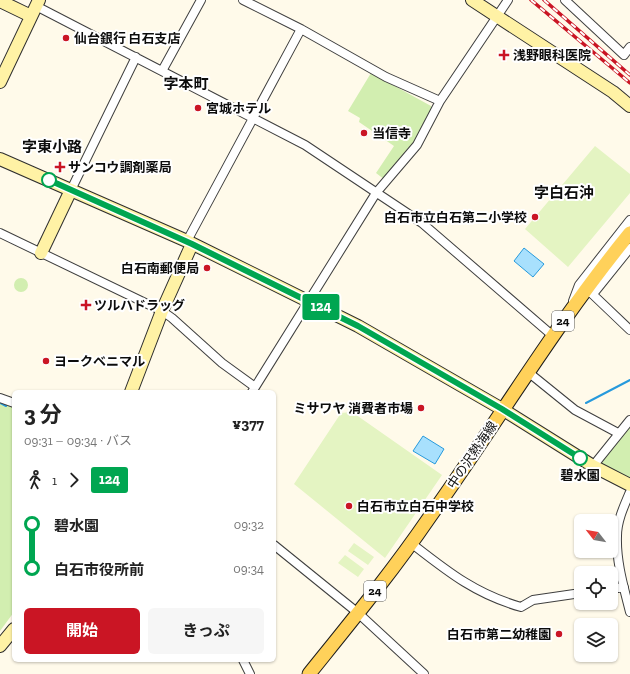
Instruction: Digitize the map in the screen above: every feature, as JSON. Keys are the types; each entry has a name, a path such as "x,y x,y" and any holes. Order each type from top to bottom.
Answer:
{"main road":[{"name":"中の沢熱海線","path":"309,674 358,613 429,519 569,312 590,291 629,239"}],"street":[{"path":"162,71 201,0"},
{"path":"243,0 301,29 386,77 440,101"},
{"path":"472,0 613,92 630,106"},
{"path":"0,233 162,311 172,318 253,390 310,301 376,193 417,145 440,101 508,0"},
{"path":"565,0 624,55 630,47"},
{"path":"0,1 35,7 136,57 305,145 422,223 553,336"},
{"path":"0,82 35,7"},
{"path":"132,390 189,242 253,117 301,29"},
{"path":"41,253 136,57"},
{"path":"0,159 189,242 310,301 358,326 502,409 593,466 630,485"},
{"path":"569,312 579,285 630,220"},
{"path":"590,291 630,330"},
{"path":"528,372 575,410 618,433"},
{"path":"0,398 12,402"},
{"path":"593,466 618,433 630,420"},
{"path":"630,492 622,512 617,535 618,559 630,612"},
{"path":"411,543 449,572 477,590 498,600 521,606 533,600 574,594"},
{"path":"276,548 358,613 424,674"},
{"path":"618,588 624,587"},
{"path":"0,646 12,631"},
{"path":"243,662 250,674"}],"green space":[{"path":"371,73 431,106 435,111 389,183 376,173 394,146 359,122 360,118 348,111"},
{"path":"595,146 630,174 630,193 568,267 525,229"},
{"path":"21,278 26,280 28,285 26,290 21,292 16,290 14,285 16,280"},
{"path":"0,398 12,402 12,615 0,631"},
{"path":"352,412 442,475 385,558 294,484 341,413"},
{"path":"630,420 630,485 593,466"},
{"path":"354,543 374,557 368,565 348,551"},
{"path":"345,555 364,569 358,577 338,563"}],"water":[{"path":"524,248 544,264 533,277 514,261"},
{"path":"423,436 444,449 435,464 413,451"}],"waterway":[{"path":"586,403 630,380"},
{"path":"0,403 6,406"}],"railway":[{"path":"531,0 630,83"},
{"path":"544,0 630,75"}],"bus line":[{"name":"124","path":"49,180 192,244 358,326 502,409 580,458"}],"place":[{"name":"仙台銀行 白石支店","path":"66,38"},
{"name":"浅野眼科医院","path":"504,55"},
{"name":"宮城ホテル","path":"198,108"},
{"name":"当信寺","path":"364,133"},
{"name":"サンコウ調剤薬局","path":"60,167"},
{"name":"白石市立白石第二小学校","path":"535,217"},
{"name":"白石南郵便局","path":"207,268"},
{"name":"ツルハドラッグ","path":"86,305"},
{"name":"ヨークベニマル","path":"46,361"},
{"name":"ミサワヤ 消費者市場","path":"421,408"},
{"name":"碧水園","path":"580,458"},
{"name":"白石市立白石中学校","path":"349,506"},
{"name":"白石市第二幼稚園","path":"559,634"}],"district":[{"name":"字本町","path":"186,84"},
{"name":"字東小路","path":"52,147"},
{"name":"字白石沖","path":"564,193"}]}
